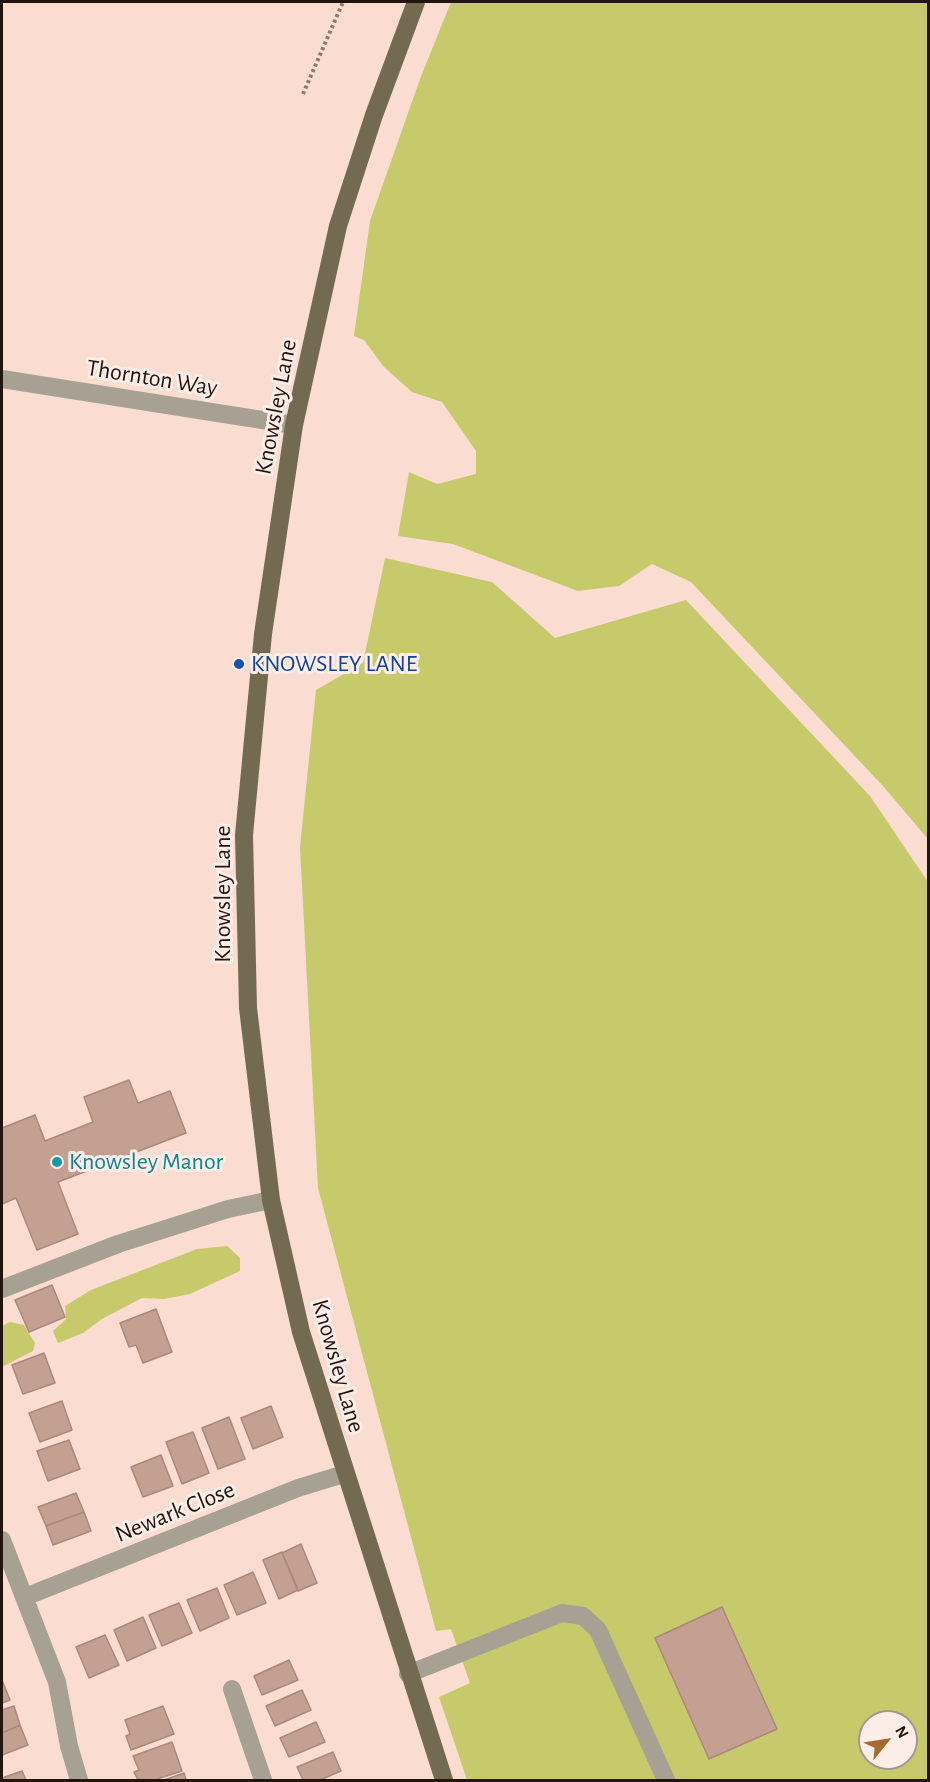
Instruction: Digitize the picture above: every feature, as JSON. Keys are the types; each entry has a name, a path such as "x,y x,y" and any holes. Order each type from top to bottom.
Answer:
{"main road":[{"name":"Knowsley Lane","path":"416,2 374,115 338,226 294,425 263,634 244,836 248,1008 271,1200 301,1332 344,1474 444,1780"}],"street":[{"name":"Thornton Way","path":"2,379 294,425"},
{"path":"2,1288 117,1244 228,1209 271,1200"},
{"name":"Newark Close","path":"26,1598 298,1488 344,1474"},
{"path":"2,1540 57,1682 78,1780"},
{"path":"408,1674 562,1613 583,1616 598,1630 666,1780"},
{"path":"232,1689 261,1775"}],"path":[{"path":"303,94 343,2"}],"green space":[{"path":"451,2 928,2 928,839 883,786 691,582 652,564 619,586 578,591 453,544 398,536 409,472 437,484 476,474 476,451 442,402 412,392 384,367 364,340 354,336 370,221 420,79"},
{"path":"385,558 492,582 555,638 686,600 870,796 928,882 928,1780 467,1780 439,1697 470,1683 451,1629 436,1631 318,1188 300,847 316,690 363,663"},
{"path":"227,1246 240,1258 240,1271 190,1294 164,1299 142,1298 102,1319 83,1333 58,1343 53,1331 66,1319 65,1306 91,1290 197,1249"},
{"path":"10,1322 24,1325 35,1343 33,1351 2,1367 2,1326"}],"building":[{"name":"Knowsley Manor","path":"129,1080 138,1103 170,1091 186,1133 58,1182 78,1234 37,1250 16,1198 2,1204 2,1128 35,1115 45,1141 93,1122 84,1097"},
{"path":"52,1285 65,1317 29,1332 15,1300"},
{"path":"156,1309 172,1352 143,1363 136,1345 129,1347 120,1323"},
{"path":"44,1353 55,1383 23,1394 12,1365"},
{"path":"62,1401 72,1430 40,1442 29,1413"},
{"path":"271,1406 283,1437 253,1449 241,1418"},
{"path":"229,1417 245,1459 218,1469 202,1428"},
{"path":"193,1432 209,1473 182,1484 166,1442"},
{"path":"69,1440 80,1469 48,1481 37,1451"},
{"path":"161,1455 173,1486 143,1497 131,1467"},
{"path":"76,1493 84,1512 46,1526 38,1507"},
{"path":"84,1512 91,1531 53,1545 46,1526"},
{"path":"301,1544 317,1583 298,1591 282,1553"},
{"path":"282,1552 298,1590 279,1599 263,1560"},
{"path":"253,1572 266,1603 237,1615 224,1585"},
{"path":"217,1588 229,1618 200,1631 187,1600"},
{"path":"179,1603 192,1633 162,1646 149,1615"},
{"path":"722,1607 777,1729 709,1759 655,1638"},
{"path":"143,1617 156,1648 127,1661 114,1630"},
{"path":"105,1635 119,1665 89,1678 76,1647"},
{"path":"289,1660 298,1680 262,1695 254,1676"},
{"path":"2,1680 10,1700 2,1703"},
{"path":"302,1690 311,1710 275,1726 266,1706"},
{"path":"14,1706 20,1725 2,1733 2,1710"},
{"path":"163,1706 174,1734 131,1750 126,1736 130,1734 125,1720"},
{"path":"316,1722 325,1742 289,1757 280,1738"},
{"path":"20,1725 28,1745 2,1755 2,1733"},
{"path":"172,1742 182,1771 154,1780 138,1780 134,1772 139,1770 133,1756"},
{"path":"333,1752 341,1771 320,1780 303,1780 297,1767"},
{"path":"22,1771 26,1780 2,1780 2,1778"},
{"path":"184,1773 186,1780 164,1780"}],"place":[{"name":"KNOWSLEY LANE","path":"239,664"},
{"name":"Knowsley Manor","path":"57,1162"}]}
